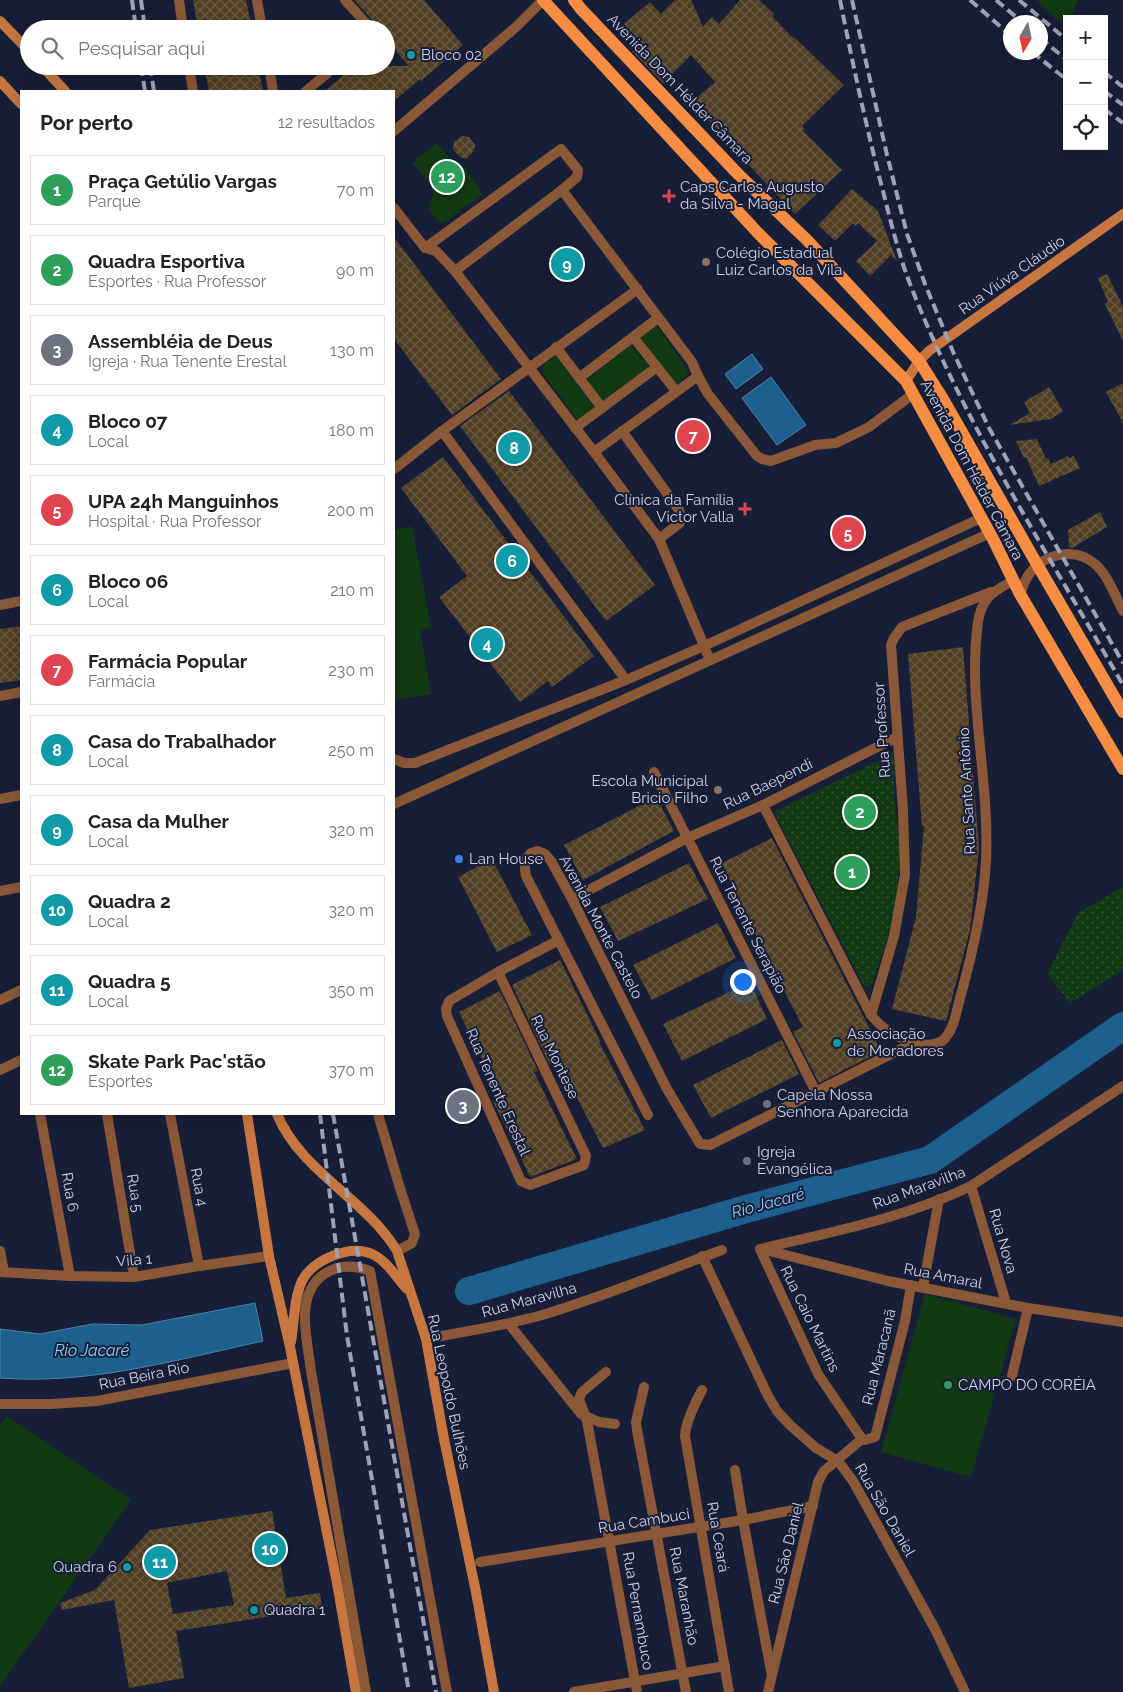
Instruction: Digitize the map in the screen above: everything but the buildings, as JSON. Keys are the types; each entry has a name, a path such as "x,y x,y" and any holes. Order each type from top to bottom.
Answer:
{"main road":[{"name":"Avenida Dom Hélder Câmara","path":"543,0 758,233 906,382 990,533 1012,581 1123,769"},
{"name":"Avenida Dom Hélder Câmara","path":"574,0 738,174 807,240 919,361 943,399 1123,712"},
{"path":"0,21 20,42"},
{"path":"50,75 64,90"},
{"path":"0,81 20,103"},
{"name":"Rua Viúva Cláudio","path":"906,382 919,361 929,351 1123,214"},
{"path":"246,1115 269,1256 290,1346 356,1692"},
{"name":"Rua Leopoldo Bulhões","path":"278,1115 287,1133 315,1168 361,1209 390,1240 397,1251 426,1339 494,1692"},
{"path":"290,1346 298,1293 302,1281 313,1267 324,1260 342,1253 370,1253 379,1258 410,1292"}],"street":[{"path":"179,0 182,20"},
{"path":"257,0 260,20"},
{"path":"345,0 362,20"},
{"path":"395,130 516,27 543,0"},
{"path":"190,75 193,90"},
{"path":"270,75 273,90"},
{"path":"307,90 325,75"},
{"path":"425,248 561,149 578,170 577,177 456,270"},
{"path":"562,190 692,362 708,394 757,456 762,459 771,461 815,445 836,443 869,427 913,394"},
{"path":"395,209 425,248 436,251 456,270 659,538 710,660"},
{"path":"395,468 530,366 638,289"},
{"path":"579,378 658,318"},
{"path":"633,337 676,391"},
{"path":"556,347 602,408"},
{"path":"575,428 657,367"},
{"path":"594,452 698,376"},
{"path":"442,431 626,680"},
{"path":"622,431 681,514 680,523 659,538"},
{"path":"395,760 415,764 626,680 981,518"},
{"path":"395,804 990,533"},
{"path":"1020,594 1025,580 1038,566 1059,554 1078,555 1087,559 1102,572 1123,611"},
{"path":"991,592 1012,581"},
{"name":"Rua Professor","path":"871,1015 894,936 905,875 891,645 902,627 991,592"},
{"name":"Rua Santo Antônio","path":"763,805 871,1015 887,1031 900,1038 926,1045 939,1043 945,1039 952,1028 982,900 986,861 986,820 974,659 978,619 991,592"},
{"path":"0,605 20,601"},
{"path":"0,696 20,692"},
{"name":"Rua Baependi","path":"572,899 686,838 763,805 898,737"},
{"name":"Rua Tenente Serapião","path":"654,772 816,1092"},
{"path":"0,799 20,795"},
{"name":"Avenida Monte Castelo","path":"648,1115 526,876 524,865 530,853 538,851 545,854 551,861 667,1089 700,1144 710,1145"},
{"path":"0,891 20,887"},
{"path":"498,972 559,940"},
{"name":"Rua Tenente Erestal","path":"498,972 448,1001 446,1009 447,1016 521,1181"},
{"name":"Rua Montese","path":"498,972 586,1156 584,1166 530,1185 521,1181"},
{"path":"0,1000 20,990"},
{"name":"Rua Santo Antônio","path":"710,1145 915,1042"},
{"path":"0,1070 20,1060"},
{"name":"Rua Maravilha","path":"760,1249 895,1216 972,1186 1123,1086"},
{"name":"Rua 6","path":"40,1115 70,1276"},
{"name":"Rua 5","path":"107,1115 134,1277"},
{"name":"Rua 4","path":"170,1115 199,1266"},
{"path":"378,1115 415,1234 412,1243 397,1251"},
{"name":"Rua Nova","path":"972,1186 1006,1303"},
{"path":"923,1287 939,1200"},
{"name":"Rua Amaral","path":"760,1249 888,1281 1028,1308 1123,1322"},
{"name":"Rua Caio Martins","path":"760,1249 818,1374 862,1439"},
{"path":"0,1250 2,1272"},
{"name":"Rua Maravilha","path":"426,1339 509,1324 578,1303 722,1250"},
{"name":"Vila 1","path":"2,1272 134,1277 269,1256"},
{"name":"Rua São Daniel","path":"702,1256 768,1396 777,1411 816,1448 838,1460 860,1494 935,1629 965,1692"},
{"path":"366,1692 311,1371 305,1314 310,1291 326,1272 337,1267 362,1268 370,1271 447,1692"},
{"name":"Rua Maracanã","path":"862,1439 865,1440 875,1436 905,1321 911,1285"},
{"path":"1012,1376 1028,1308"},
{"path":"509,1324 581,1414 599,1422 615,1424"},
{"name":"Rua Beira Rio","path":"0,1404 52,1404 97,1401 293,1363"},
{"name":"Rua Pernambuco","path":"606,1372 582,1392 579,1398 584,1416 588,1421 636,1687"},
{"name":"Rua Maranhão","path":"644,1388 636,1422 637,1430 686,1692"},
{"name":"Rua Ceará","path":"702,1390 685,1426 685,1436 729,1692"},
{"name":"Rua Sāo Daniel","path":"768,1692 820,1477 824,1471 862,1439"},
{"path":"735,1470 772,1676"},
{"name":"Rua Cambuci","path":"480,1562 743,1520 813,1506"},
{"path":"574,1692 636,1687 683,1673 725,1666"}],"green space":[{"path":"1036,0 1078,0 1072,15 1063,15 1063,21 1058,20"},
{"path":"437,143 457,167 465,168 483,194 443,223 438,221 430,208 433,194 431,186 412,163"},
{"path":"655,324 688,370 686,376 675,385 638,337"},
{"path":"631,345 649,367 603,401 587,380"},
{"path":"556,356 596,410 579,422 543,373 544,364"},
{"path":"412,526 431,627 420,630 431,694 395,700 395,530"},
{"path":"894,753 894,797 900,850 897,893 888,936 872,984 868,987 864,986 774,812"},
{"path":"1123,887 1123,970 1070,1003 1047,974 1078,913"},
{"name":"CAMPO DO CORÉIA","path":"925,1294 1016,1319 971,1477 881,1452"},
{"path":"7,1416 131,1500 0,1686 0,1425"}],"water":[{"path":"752,354 763,369 736,389 725,374"},
{"path":"771,377 806,425 777,445 742,398"},
{"name":"Rio Jacaré","path":"255,1303 263,1341 165,1363 99,1374 66,1378 0,1378 0,1329 40,1334 92,1324 142,1325"}],"waterway":[{"name":"Rio Jacaré","path":"469,1291 746,1209 930,1160 1123,1026"}],"railway":[{"path":"132,0 135,20"},
{"path":"141,0 144,20"},
{"path":"840,0 860,98 878,171 896,243 912,289 934,341 983,441 1038,540 1123,685"},
{"path":"852,0 907,234 925,284 954,354 989,428 1123,663"},
{"path":"970,0 1003,29"},
{"path":"996,0 1014,15"},
{"path":"1019,0 1063,37"},
{"path":"1048,45 1063,57"},
{"path":"1042,60 1063,77"},
{"path":"142,75 145,90"},
{"path":"151,75 154,90"},
{"path":"1108,75 1123,87"},
{"path":"1108,94 1123,105"},
{"path":"1108,112 1123,123"},
{"path":"320,1115 347,1336 409,1692"},
{"path":"333,1115 436,1692"}],"place":[{"name":"Bloco 02","path":"411,55"},
{"name":"Skate Park Pac'stão","path":"447,177"},
{"name":"Caps Carlos Augusto da Silva - Magal","path":"669,196"},
{"name":"Colégio Estadual Luiz Carlos da Vila","path":"706,262"},
{"name":"Casa da Mulher","path":"567,264"},
{"name":"Farmácia Popular","path":"693,436"},
{"name":"Casa do Trabalhador","path":"514,448"},
{"name":"Clínica da Família Victor Valla","path":"745,509"},
{"name":"UPA 24h Manguinhos","path":"848,533"},
{"name":"Bloco 06","path":"512,561"},
{"name":"Bloco 07","path":"487,644"},
{"name":"Escola Municipal Bricio Filho","path":"718,790"},
{"name":"Quadra Esportiva","path":"860,812"},
{"name":"Lan House","path":"459,859"},
{"name":"Praça Getúlio Vargas","path":"852,872"},
{"name":"Associação de Moradores","path":"837,1043"},
{"name":"Capela Nossa Senhora Aparecida","path":"767,1104"},
{"name":"Assembléia de Deus","path":"463,1106"},
{"name":"Igreja Evangélica","path":"747,1161"},
{"name":"CAMPO DO CORÉIA","path":"948,1385"},
{"name":"Quadra 2","path":"270,1549"},
{"name":"Quadra 5","path":"160,1562"},
{"name":"Quadra 6","path":"127,1567"},
{"name":"Quadra 1","path":"254,1610"}]}
